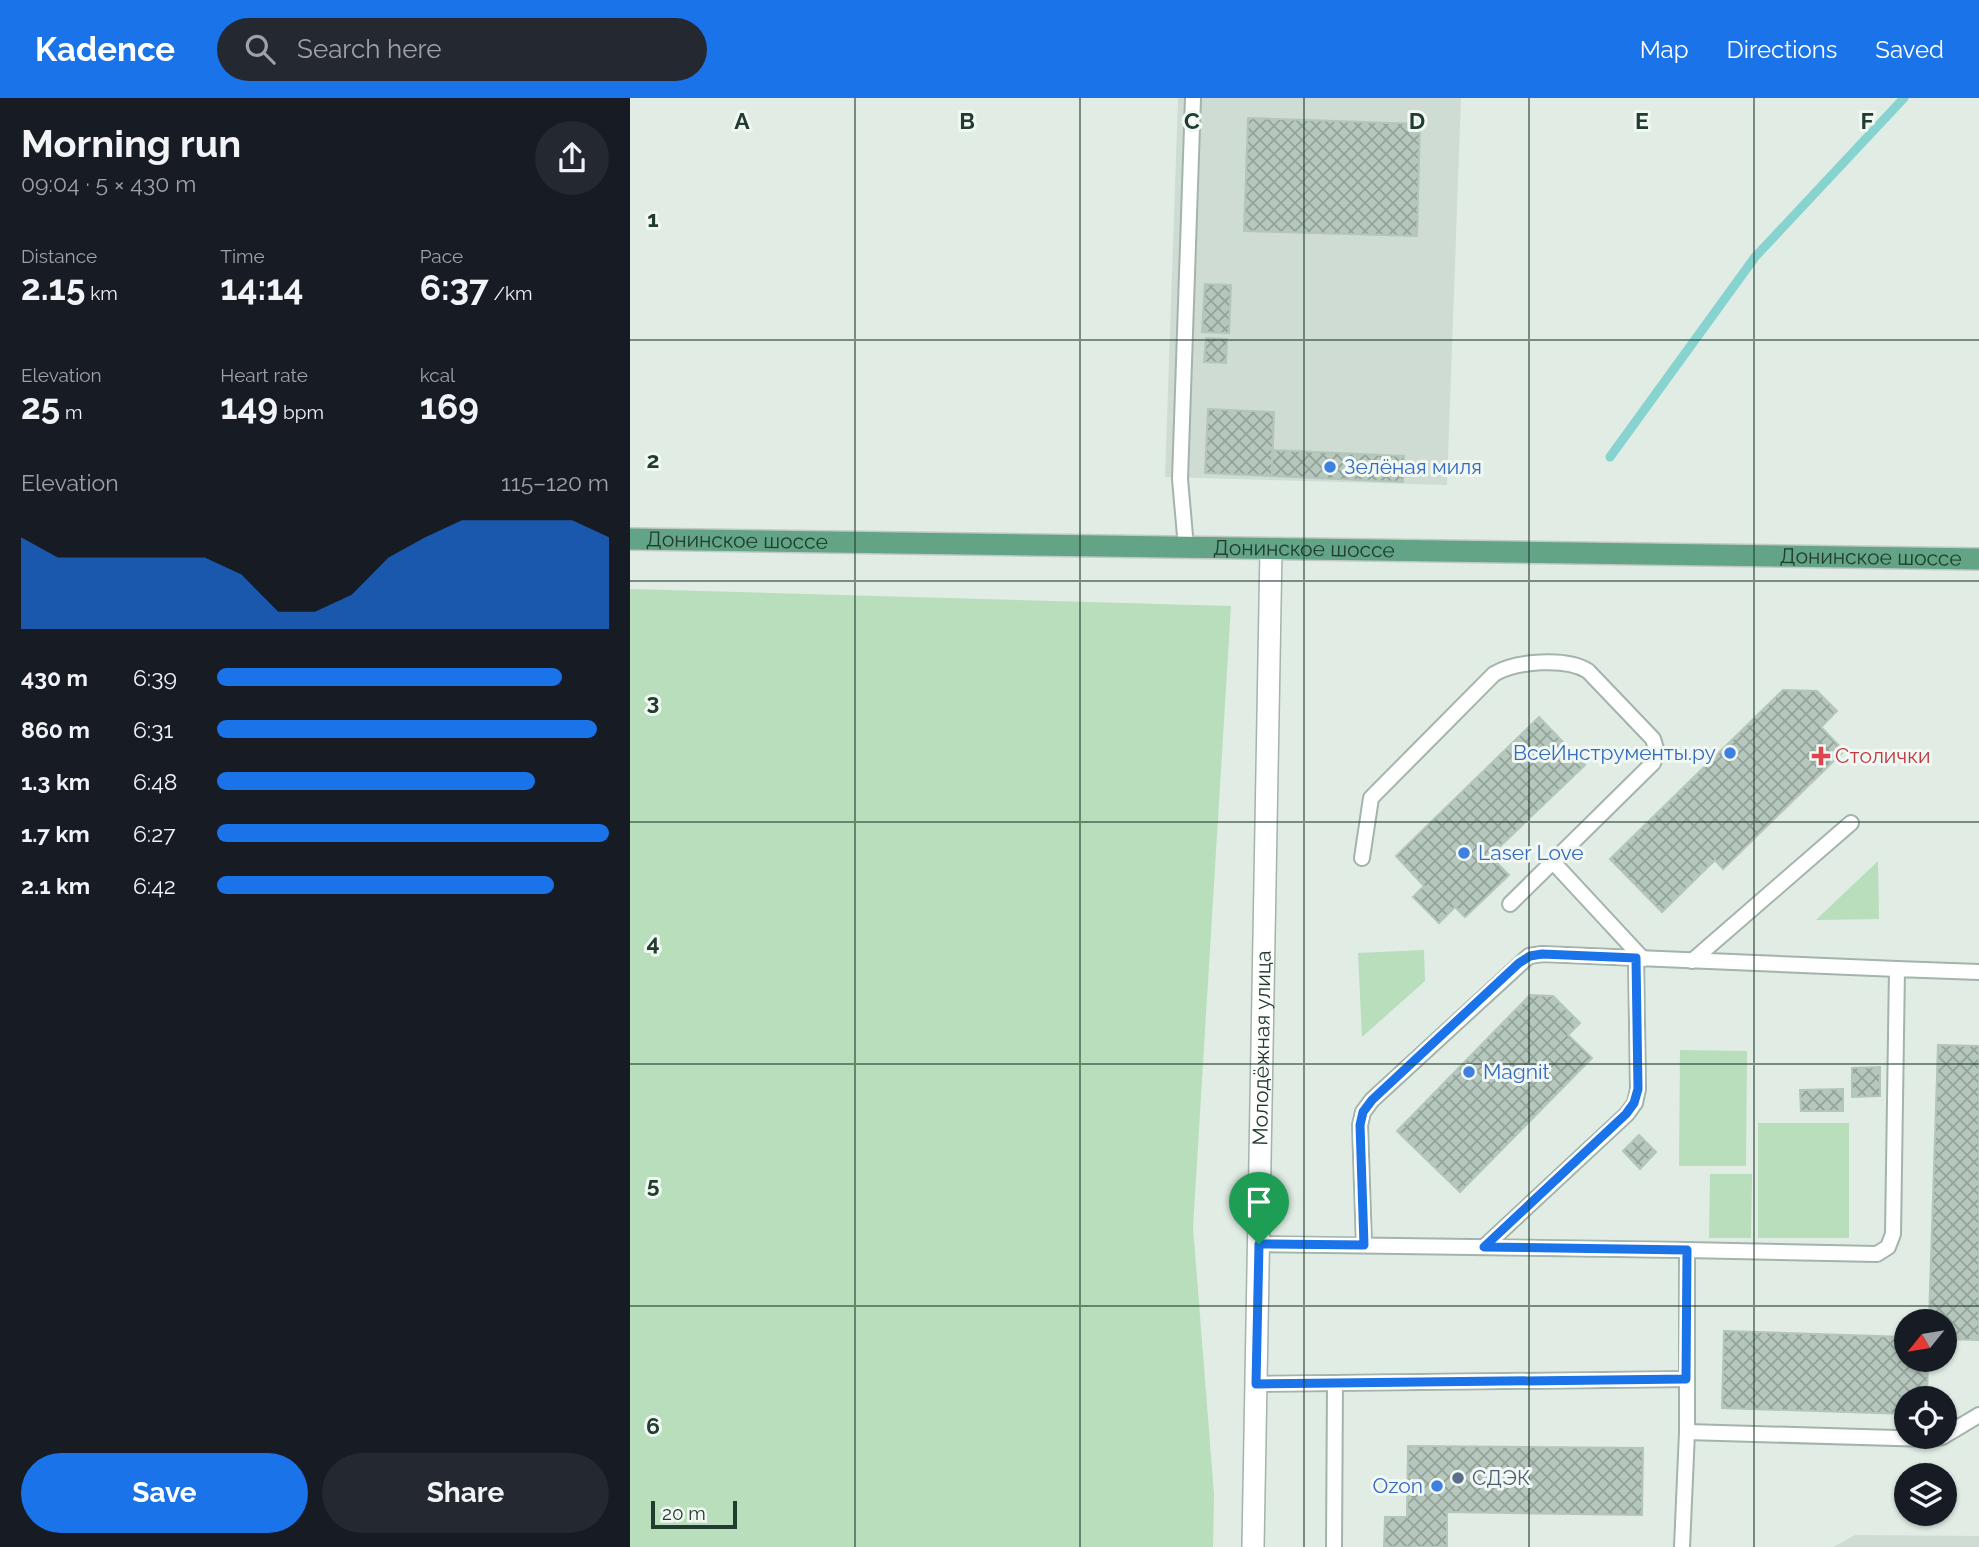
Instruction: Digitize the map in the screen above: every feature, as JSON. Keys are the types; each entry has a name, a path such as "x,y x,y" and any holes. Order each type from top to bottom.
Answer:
{"main road":[{"name":"Донинское шоссе","path":"630,539 1979,559"}],"street":[{"name":"Молодёжная улица","path":"1253,1547 1271,549"}],"lane":[{"path":"1186,547 1180,479 1193,98"},
{"path":"1362,858 1371,797 1494,674 1514,666 1565,662 1577,664 1588,671 1653,739 1657,752 1653,763 1510,904"},
{"path":"1692,961 1851,822"},
{"path":"1484,1247 1626,1114 1634,1103 1638,1089 1639,958 1553,862"},
{"path":"1364,1245 1360,1125 1363,1112 1372,1100 1530,956 1542,954 1979,972"},
{"path":"1259,1244 1877,1254 1888,1247 1893,1234 1897,969"},
{"path":"1682,1547 1687,1432 1687,1250"},
{"path":"1256,1384 1686,1379"},
{"path":"1334,1547 1335,1384"},
{"path":"1957,1428 1979,1415"},
{"path":"1687,1432 1894,1438"}],"shaded area":[{"path":"1178,98 1461,98 1447,485 1165,477"},
{"path":"1855,1535 1979,1536 1979,1547 1833,1547"}],"green space":[{"path":"630,589 1231,606 1193,1227 1214,1494 1213,1547 630,1547"},
{"path":"1878,861 1879,919 1816,920"},
{"path":"1424,950 1425,981 1362,1037 1358,953"},
{"path":"1680,1050 1747,1051 1746,1166 1679,1166"},
{"path":"1758,1123 1849,1123 1849,1238 1758,1238"},
{"path":"1710,1174 1752,1174 1751,1238 1709,1238"}],"building":[{"path":"1248,118 1420,124 1417,236 1244,231"},
{"path":"1205,284 1231,285 1229,333 1202,332"},
{"path":"1206,338 1227,339 1226,363 1204,362"},
{"path":"1208,409 1274,412 1272,476 1205,473"},
{"path":"1272,450 1404,456 1403,482 1272,476"},
{"path":"1783,690 1817,691 1837,711 1821,727 1844,751 1723,869 1715,860 1662,912 1610,859"},
{"path":"1539,717 1585,765 1490,856 1509,875 1465,917 1455,907 1439,923 1413,897 1424,886 1396,856"},
{"path":"1530,995 1553,996 1580,1023 1568,1035 1592,1058 1460,1192 1397,1131"},
{"path":"1938,1045 1979,1046 1979,1340 1957,1339 1957,1309 1929,1309"},
{"path":"1880,1067 1880,1096 1852,1097 1852,1068"},
{"path":"1843,1089 1843,1111 1801,1111 1800,1090"},
{"path":"1639,1135 1656,1152 1640,1169 1623,1151"},
{"path":"1724,1331 1894,1337 1894,1372 1928,1372 1927,1386 1894,1386 1894,1414 1722,1408"},
{"path":"1408,1446 1643,1448 1642,1515 1447,1512 1447,1547 1384,1547 1385,1517 1407,1517"}],"waterway":[{"path":"1610,457 1755,257 1904,98"}],"place":[{"name":"Зелёная миля","path":"1330,467"},
{"name":"ВсеИнструменты.ру","path":"1730,753"},
{"name":"Столички","path":"1821,756"},
{"name":"Laser Love","path":"1464,853"},
{"name":"Magnit","path":"1469,1072"},
{"name":"СДЭК","path":"1458,1478"},
{"name":"Ozon","path":"1437,1486"}],"route":[{"path":"1542,954 1636,958 1638,1089 1634,1103 1626,1114 1484,1247 1687,1250 1686,1379 1256,1384 1259,1244 1364,1245 1360,1125 1363,1112 1372,1100 1519,963 1530,956 1542,954"}]}
